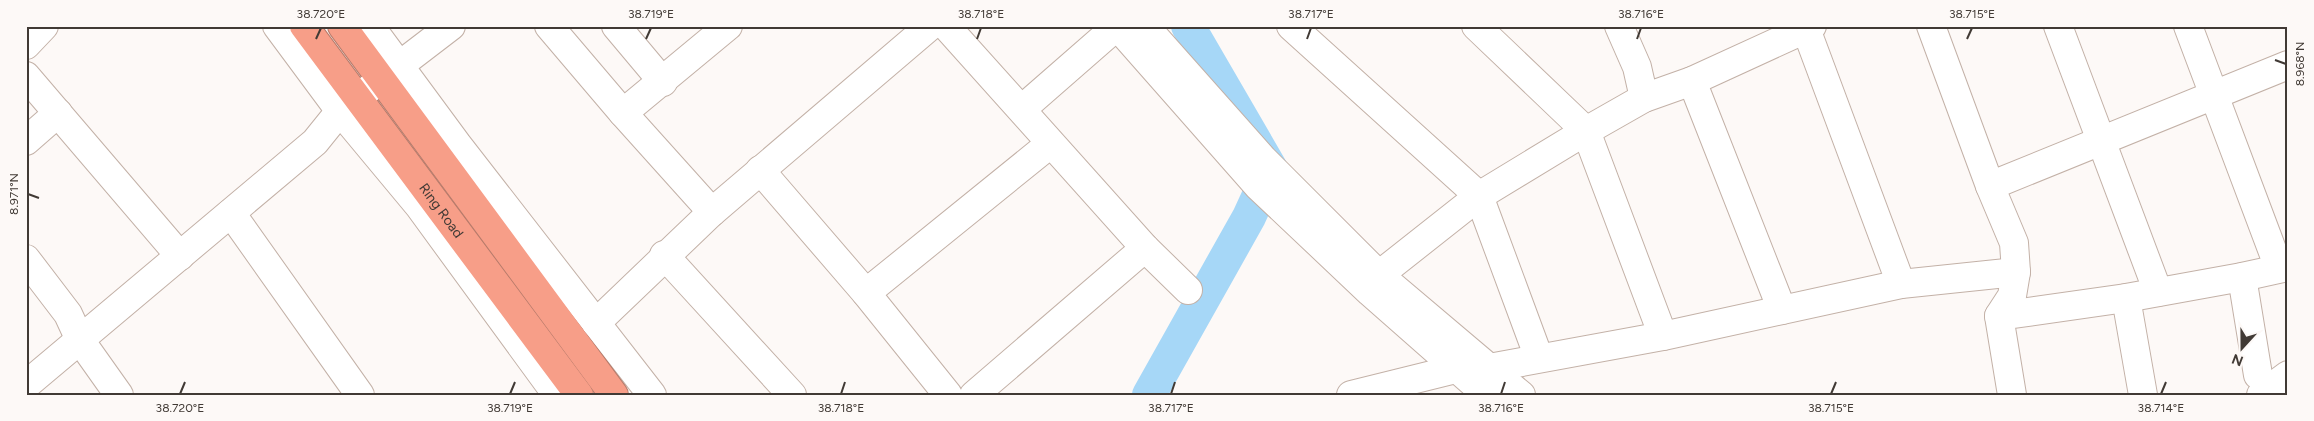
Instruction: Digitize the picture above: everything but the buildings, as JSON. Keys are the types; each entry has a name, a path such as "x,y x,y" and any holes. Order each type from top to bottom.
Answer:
{"highway":[{"name":"Ring Road","path":"304,26 349,104 578,395"},
{"name":"Ring Road","path":"342,26 390,72 614,395"}],"street":[{"path":"26,44 44,26"},
{"path":"277,26 349,104 419,206 557,395"},
{"path":"370,26 390,72 457,144 652,395"},
{"path":"26,385 315,142 349,104 451,26"},
{"path":"549,26 623,113 712,212"},
{"path":"616,26 663,82"},
{"path":"623,113 663,82 728,26"},
{"path":"596,323 712,212 930,26"},
{"path":"946,26 1145,248 1188,290"},
{"path":"1022,109 1117,26 1272,189 1472,363 1521,395"},
{"path":"1145,26 1263,158 1272,189 1379,275 1472,363 1487,395"},
{"path":"1291,26 1479,196 1539,358"},
{"path":"1476,26 1586,131 1663,336"},
{"path":"1619,26 1637,67 1644,98"},
{"path":"1931,26 1990,186 2014,242 2016,272 2012,296 1999,316 2011,394"},
{"path":"2058,26 2158,292"},
{"path":"1999,316 2126,298 2242,277 2284,267 2188,26"},
{"path":"1379,275 1479,196 1586,131 1644,98 1692,81 1809,28 1901,284"},
{"path":"1990,186 2288,65"},
{"path":"26,76 180,256"},
{"path":"1692,81 1782,310"},
{"path":"26,141 58,113"},
{"path":"866,293 1050,144"},
{"path":"760,170 866,293 948,395"},
{"path":"231,213 360,395"},
{"path":"974,395 1145,248"},
{"path":"664,256 792,395"},
{"path":"26,259 68,314 80,340 119,395"},
{"path":"1351,395 1472,363 1539,358 1663,336 1901,284 2016,272"},
{"path":"2242,277 2260,385 2288,375"},
{"path":"2126,298 2143,395"}],"waterway":[{"path":"1149,395 1249,217 1271,169 1188,26"}]}
